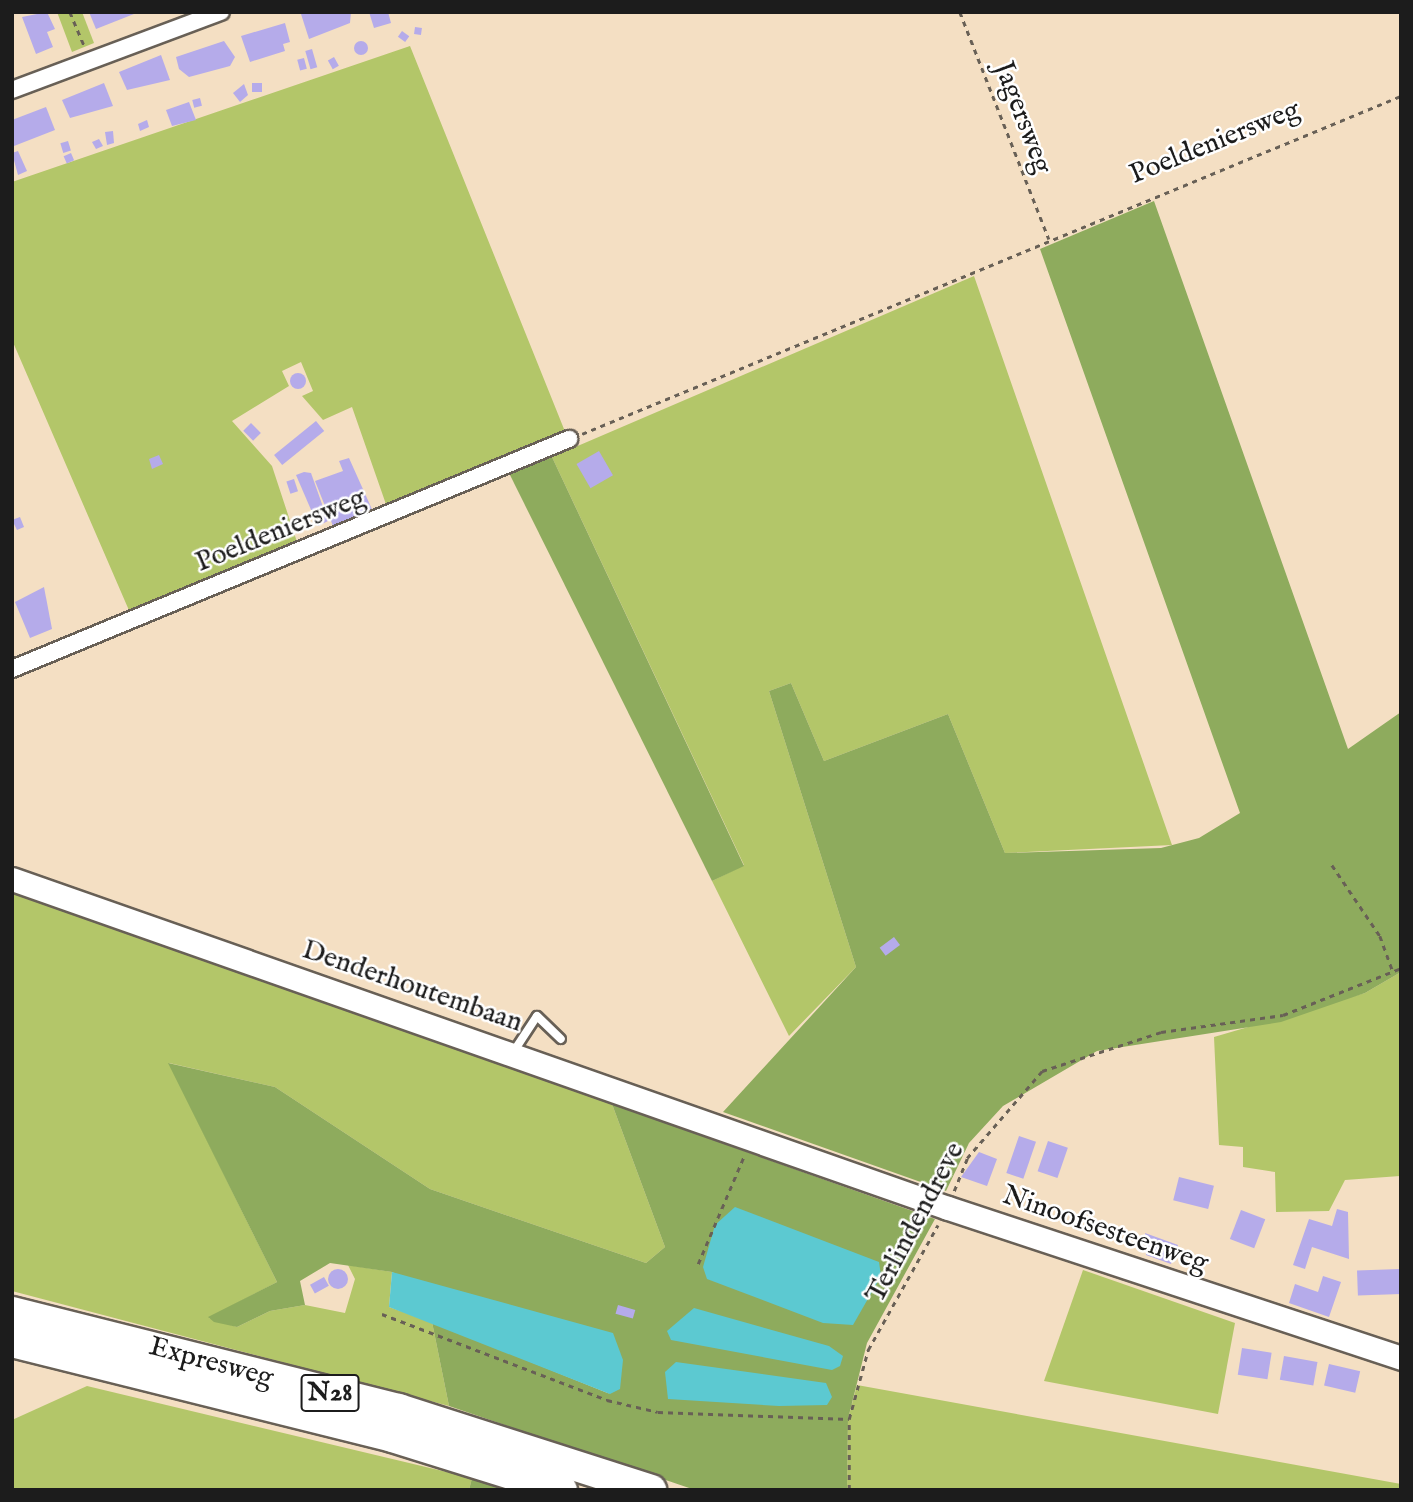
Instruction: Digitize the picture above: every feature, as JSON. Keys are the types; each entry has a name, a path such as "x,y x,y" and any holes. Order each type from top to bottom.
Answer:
{"highway":[{"name":"Expresweg","path":"12,1312 399,1409 651,1490"},
{"name":"Expresweg","path":"12,1342 391,1437 562,1490"}],"street":[{"path":"12,90 89,58 221,12"},
{"name":"Poeldeniersweg","path":"12,669 569,439"},
{"name":"Denderhoutembaan","path":"12,879 792,1154"},
{"name":"Ninoofsesteenweg","path":"792,1154 1401,1358"}],"lane":[{"path":"512,1054 537,1016 561,1039"}],"path":[{"path":"70,12 89,58"},
{"name":"Jagersweg","path":"960,12 1049,239"},
{"name":"Poeldeniersweg","path":"569,439 1401,96"},
{"path":"1332,865 1380,936 1394,972"},
{"name":"Terlindendreve","path":"849,1490 849,1419 868,1350 948,1208 967,1158 1042,1071 1161,1032 1283,1015 1401,968"},
{"path":"698,1264 750,1139"},
{"path":"382,1314 658,1412 849,1419"}],"green space":[{"path":"57,12 82,12 94,43 72,52"},
{"path":"410,46 566,434 388,510 352,407 323,420 302,396 313,391 301,362 282,371 289,386 232,421 272,466 298,545 131,615 12,340 12,182"},
{"path":"1154,201 1348,749 1401,712 1401,972 1365,993 1281,1022 1097,1051 1003,1106 969,1143 946,1191 723,1112 856,967 769,691 791,683 824,761 948,714 1005,853 1161,848 1199,838 1240,813 1040,249"},
{"path":"974,276 1172,845 1005,853 948,714 824,761 791,683 769,691 856,967 789,1036 712,881 744,865 552,457"},
{"path":"552,457 744,866 712,881 508,471"},
{"path":"12,891 612,1104 665,1247 646,1263 430,1189 275,1087 169,1063 277,1282 209,1318 237,1327 270,1311 305,1305 345,1313 355,1279 348,1265 392,1272 389,1307 432,1322 449,1406 12,1291"},
{"path":"1401,972 1401,1189 1400,1176 1345,1180 1329,1211 1276,1212 1275,1172 1243,1167 1243,1147 1219,1145 1214,1037 1365,993"},
{"path":"168,1063 275,1087 430,1189 646,1263 665,1247 612,1104 935,1219 867,1343 848,1419 847,1490 695,1490 449,1406 432,1322 610,1394 392,1272 330,1263 300,1281 305,1305 270,1311 237,1327 214,1322 208,1317 277,1282"},
{"path":"1083,1270 1235,1323 1218,1414 1044,1381"},
{"path":"857,1385 1401,1484 1401,1490 847,1490 848,1419"},
{"path":"87,1386 472,1478 469,1490 12,1490 12,1420"},
{"path":"472,1478 508,1490 469,1490"}],"water":[{"path":"735,1207 879,1262 881,1276 853,1325 823,1323 707,1279 703,1267 715,1225"},
{"path":"392,1272 613,1333 623,1360 620,1389 610,1394 389,1307"},
{"path":"694,1308 829,1346 843,1356 840,1366 832,1370 671,1340 667,1331"},
{"path":"676,1362 826,1383 832,1397 827,1405 779,1406 668,1399 665,1372"}],"building":[{"path":"47,12 55,29 47,32 53,47 36,54 22,17"},
{"path":"89,12 139,12 96,29"},
{"path":"351,12 350,23 309,39 301,14"},
{"path":"369,12 388,12 391,23 374,28"},
{"path":"285,23 290,42 283,44 285,51 250,62 241,36"},
{"path":"415,27 422,28 421,35 414,34"},
{"path":"402,31 409,36 405,42 398,37"},
{"path":"224,41 235,57 230,66 189,77 179,69 176,57"},
{"path":"361,41 366,43 366,53 361,55 356,53 354,48 356,43"},
{"path":"312,49 317,67 311,69 305,51"},
{"path":"161,55 170,80 127,90 119,72"},
{"path":"334,57 339,66 333,69 328,60"},
{"path":"304,58 307,69 300,70 297,60"},
{"path":"104,83 113,106 70,118 62,100"},
{"path":"252,83 262,83 262,92 252,92"},
{"path":"244,84 248,95 240,102 233,93"},
{"path":"200,98 202,106 194,108 192,100"},
{"path":"189,102 196,120 172,126 166,110"},
{"path":"46,107 55,130 14,146 12,120"},
{"path":"147,120 149,127 140,131 138,124"},
{"path":"113,131 114,143 107,145 105,132"},
{"path":"99,139 103,146 96,149 92,142"},
{"path":"68,141 71,151 63,153 60,143"},
{"path":"18,151 27,171 18,175 12,153"},
{"path":"71,153 74,160 67,163 64,156"},
{"path":"298,373 304,375 304,387 298,389 292,387 290,381 292,375"},
{"path":"316,421 324,431 282,465 274,455"},
{"path":"251,423 261,433 253,441 243,431"},
{"path":"599,451 613,475 590,488 576,464"},
{"path":"159,455 163,464 152,469 149,459"},
{"path":"349,458 375,516 335,531 315,481 343,471 339,461"},
{"path":"311,473 328,521 318,526 296,475"},
{"path":"294,479 298,491 290,494 286,481"},
{"path":"20,517 24,527 17,530 12,520"},
{"path":"44,587 52,629 30,638 15,602"},
{"path":"894,937 900,945 886,956 880,948"},
{"path":"1019,1136 1036,1142 1023,1179 1006,1173"},
{"path":"1048,1141 1068,1148 1057,1178 1038,1171"},
{"path":"979,1152 997,1159 987,1186 961,1177"},
{"path":"1179,1177 1214,1186 1208,1209 1173,1200"},
{"path":"1337,1209 1348,1212 1349,1259 1312,1247 1305,1269 1293,1265 1309,1219 1332,1226"},
{"path":"1241,1210 1265,1219 1254,1248 1230,1239"},
{"path":"1145,1233 1178,1245 1171,1264 1146,1255"},
{"path":"338,1269 345,1272 348,1279 345,1286 338,1289 331,1286 328,1279 331,1272"},
{"path":"1400,1269 1401,1294 1358,1295 1357,1271"},
{"path":"1323,1276 1341,1282 1329,1317 1289,1303 1295,1284 1318,1292"},
{"path":"324,1277 329,1286 315,1294 310,1285"},
{"path":"618,1305 635,1310 633,1319 616,1314"},
{"path":"1242,1348 1272,1353 1267,1379 1238,1375"},
{"path":"1284,1356 1317,1362 1313,1386 1280,1380"},
{"path":"1329,1364 1360,1371 1355,1393 1324,1385"}]}
